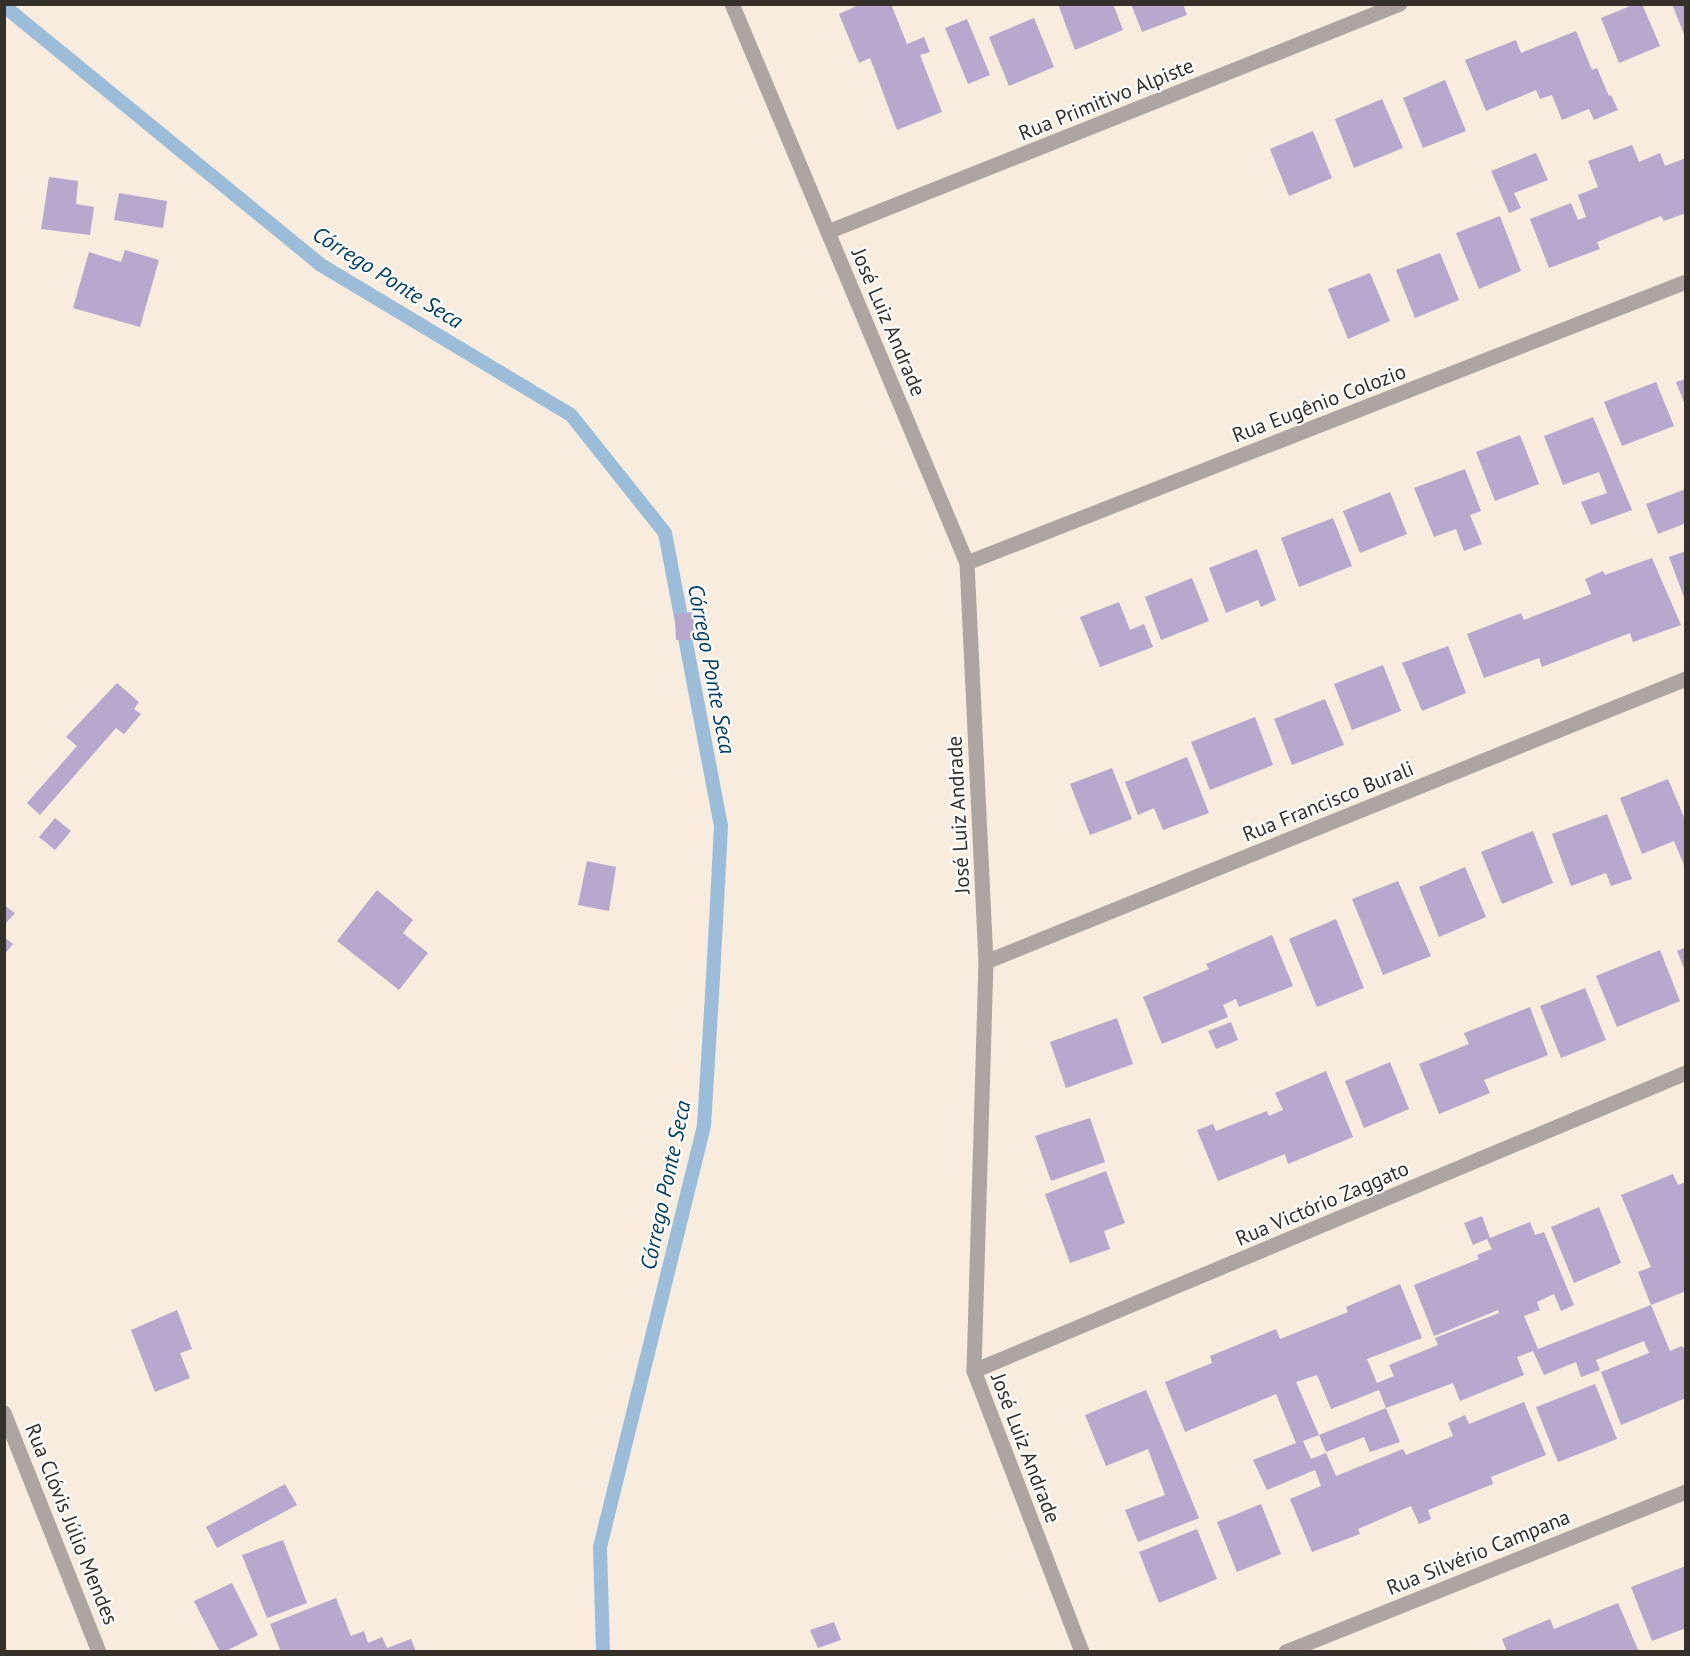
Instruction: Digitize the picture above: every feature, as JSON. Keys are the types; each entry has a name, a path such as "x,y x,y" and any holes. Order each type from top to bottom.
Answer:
{"street":[{"name":"José Luiz Andrade","path":"732,4 967,563 987,962 974,1371 1082,1652"},
{"name":"Rua Primitivo Alpiste","path":"828,232 1400,4"},
{"name":"Rua Eugênio Colozio","path":"967,563 1686,282"},
{"name":"Rua Francisco Burali","path":"987,962 1686,679"},
{"name":"Rua Victório Zaggato","path":"974,1371 1686,1073"},
{"name":"Rua Clóvis Júlio Mendes","path":"4,1413 99,1652"},
{"name":"Rua Silvério Campana","path":"1286,1652 1686,1492"}],"building":[{"path":"861,4 891,4 907,44 924,37 930,52 920,55 942,112 897,130 870,58 859,63 839,14"},
{"path":"1058,4 1113,4 1123,30 1075,50"},
{"path":"1131,4 1183,4 1187,15 1142,32"},
{"path":"1635,4 1642,4 1660,46 1619,63 1601,18"},
{"path":"1672,4 1686,4 1686,37 1685,37"},
{"path":"1034,18 1054,67 1009,86 989,37"},
{"path":"967,19 990,75 968,84 945,28"},
{"path":"1576,31 1592,70 1597,68 1618,110 1594,120 1589,109 1562,120 1552,95 1540,99 1536,90 1486,111 1465,60 1516,40 1521,53"},
{"path":"1445,80 1466,131 1423,148 1403,98"},
{"path":"1382,99 1403,148 1354,168 1335,119"},
{"path":"1313,131 1332,178 1289,196 1270,149"},
{"path":"1632,145 1639,162 1660,153 1665,166 1686,158 1686,213 1664,221 1661,216 1597,242 1600,249 1549,268 1530,219 1571,203 1578,220 1586,217 1578,195 1598,187 1588,161"},
{"path":"1536,153 1548,180 1514,193 1521,208 1509,213 1491,171"},
{"path":"49,177 78,181 76,204 94,207 90,235 41,229"},
{"path":"119,193 167,201 163,228 114,220"},
{"path":"1500,216 1521,271 1479,289 1456,233"},
{"path":"125,250 159,260 140,327 73,308 89,252 121,262"},
{"path":"1440,253 1459,300 1415,318 1396,270"},
{"path":"1370,273 1390,321 1348,339 1328,289"},
{"path":"1686,379 1686,405 1685,405 1676,382"},
{"path":"1656,382 1674,426 1622,446 1604,402"},
{"path":"1593,417 1632,510 1591,525 1581,502 1607,493 1599,472 1563,485 1544,436"},
{"path":"1520,435 1539,484 1495,501 1476,452"},
{"path":"1465,469 1481,511 1470,515 1482,544 1464,551 1456,529 1434,537 1414,488"},
{"path":"1686,489 1686,523 1658,534 1646,504"},
{"path":"1390,492 1407,534 1360,553 1343,511"},
{"path":"1333,518 1352,566 1299,587 1281,538"},
{"path":"1257,549 1276,600 1261,607 1258,600 1226,613 1209,568"},
{"path":"1686,551 1686,600 1685,600 1669,557"},
{"path":"1652,558 1681,625 1633,642 1630,633 1542,667 1539,658 1484,678 1467,634 1521,613 1524,620 1591,594 1585,579 1603,571 1605,575"},
{"path":"1192,578 1209,621 1161,640 1145,597"},
{"path":"1119,602 1130,630 1144,624 1153,647 1100,667 1080,617"},
{"path":"693,612 695,640 676,640 675,614"},
{"path":"1448,646 1466,693 1422,711 1402,663"},
{"path":"1383,665 1401,711 1352,730 1334,684"},
{"path":"117,683 139,702 134,709 141,714 124,734 116,728 40,815 27,803 77,746 66,737"},
{"path":"1325,699 1344,745 1292,765 1274,719"},
{"path":"1255,717 1273,765 1210,790 1191,742"},
{"path":"1187,757 1209,813 1163,830 1154,808 1138,815 1125,782"},
{"path":"1112,768 1132,819 1090,835 1070,784"},
{"path":"1668,779 1686,822 1686,870 1674,841 1642,854 1620,798"},
{"path":"1607,814 1632,879 1611,886 1606,873 1571,886 1552,834"},
{"path":"55,818 71,831 55,850 39,837"},
{"path":"1533,831 1553,883 1502,904 1481,852"},
{"path":"587,861 616,867 609,911 578,905"},
{"path":"1465,867 1486,917 1439,937 1419,887"},
{"path":"1398,881 1431,956 1383,975 1352,899"},
{"path":"377,890 413,920 403,933 428,953 399,990 337,941"},
{"path":"4,905 15,913 4,925"},
{"path":"1336,919 1364,988 1317,1007 1289,939"},
{"path":"1272,935 1293,986 1239,1007 1236,999 1223,1005 1228,1017 1162,1044 1143,997 1209,969 1206,964"},
{"path":"4,937 13,944 4,955"},
{"path":"1686,947 1686,971 1685,971 1677,951"},
{"path":"1660,950 1680,1001 1617,1027 1596,976"},
{"path":"1585,988 1606,1040 1561,1058 1540,1006"},
{"path":"1530,1007 1548,1055 1484,1080 1490,1093 1439,1114 1419,1064 1469,1044 1464,1033"},
{"path":"1117,1018 1133,1064 1066,1088 1050,1042"},
{"path":"1231,1022 1238,1040 1216,1049 1208,1031"},
{"path":"1390,1062 1409,1109 1364,1128 1345,1081"},
{"path":"1326,1071 1353,1137 1288,1164 1285,1154 1218,1181 1197,1130 1213,1124 1216,1131 1267,1111 1269,1116 1283,1110 1275,1093"},
{"path":"1090,1118 1105,1162 1051,1181 1035,1136"},
{"path":"1106,1171 1125,1223 1104,1231 1110,1249 1070,1263 1045,1194"},
{"path":"1673,1174 1678,1185 1686,1182 1686,1291 1651,1305 1638,1272 1651,1267 1621,1195"},
{"path":"1599,1207 1621,1263 1574,1283 1551,1227"},
{"path":"1482,1216 1490,1238 1530,1222 1535,1235 1544,1232 1574,1305 1561,1311 1554,1294 1537,1302 1540,1310 1524,1316 1538,1349 1651,1305 1670,1351 1682,1346 1686,1352 1686,1398 1621,1425 1601,1372 1649,1353 1644,1341 1596,1360 1600,1370 1581,1377 1576,1362 1544,1375 1533,1351 1517,1357 1524,1375 1460,1401 1453,1383 1386,1408 1379,1390 1331,1409 1317,1375 1296,1382 1319,1435 1303,1441 1311,1459 1326,1453 1336,1476 1403,1449 1406,1455 1453,1436 1448,1423 1465,1415 1469,1424 1524,1402 1546,1455 1491,1477 1493,1484 1428,1510 1431,1519 1419,1524 1411,1506 1358,1529 1360,1534 1312,1552 1290,1499 1321,1486 1315,1470 1267,1490 1253,1460 1296,1443 1276,1394 1185,1432 1165,1382 1212,1363 1210,1356 1276,1329 1280,1339 1348,1312 1346,1307 1400,1284 1422,1338 1367,1359 1377,1383 1394,1376 1389,1365 1438,1345 1435,1338 1499,1313 1498,1310 1434,1336 1414,1285 1479,1259 1477,1255 1492,1249 1487,1239 1473,1245 1464,1223"},
{"path":"177,1310 192,1349 180,1353 190,1378 155,1392 131,1330"},
{"path":"1595,1384 1617,1439 1558,1462 1536,1407"},
{"path":"1146,1390 1199,1518 1138,1542 1125,1510 1165,1495 1148,1449 1106,1466 1085,1415"},
{"path":"1386,1408 1400,1442 1370,1452 1364,1437 1326,1452 1319,1435"},
{"path":"285,1484 297,1505 217,1548 206,1527"},
{"path":"1261,1504 1281,1554 1237,1572 1217,1522"},
{"path":"1197,1529 1217,1579 1159,1603 1139,1552"},
{"path":"283,1540 307,1603 267,1618 242,1555"},
{"path":"1686,1566 1686,1628 1652,1641 1631,1587"},
{"path":"232,1583 258,1635 220,1652 194,1601"},
{"path":"336,1598 351,1636 364,1631 368,1643 382,1637 387,1648 411,1639 416,1652 281,1652 270,1624"},
{"path":"1618,1603 1639,1652 1507,1652 1502,1639 1550,1619 1554,1629"},
{"path":"834,1622 841,1640 818,1648 810,1630"}],"waterway":[{"name":"Córrego Ponte Seca","path":"4,6 321,265 571,415 665,533 721,826 713,978 704,1126 600,1547 603,1652"}]}
